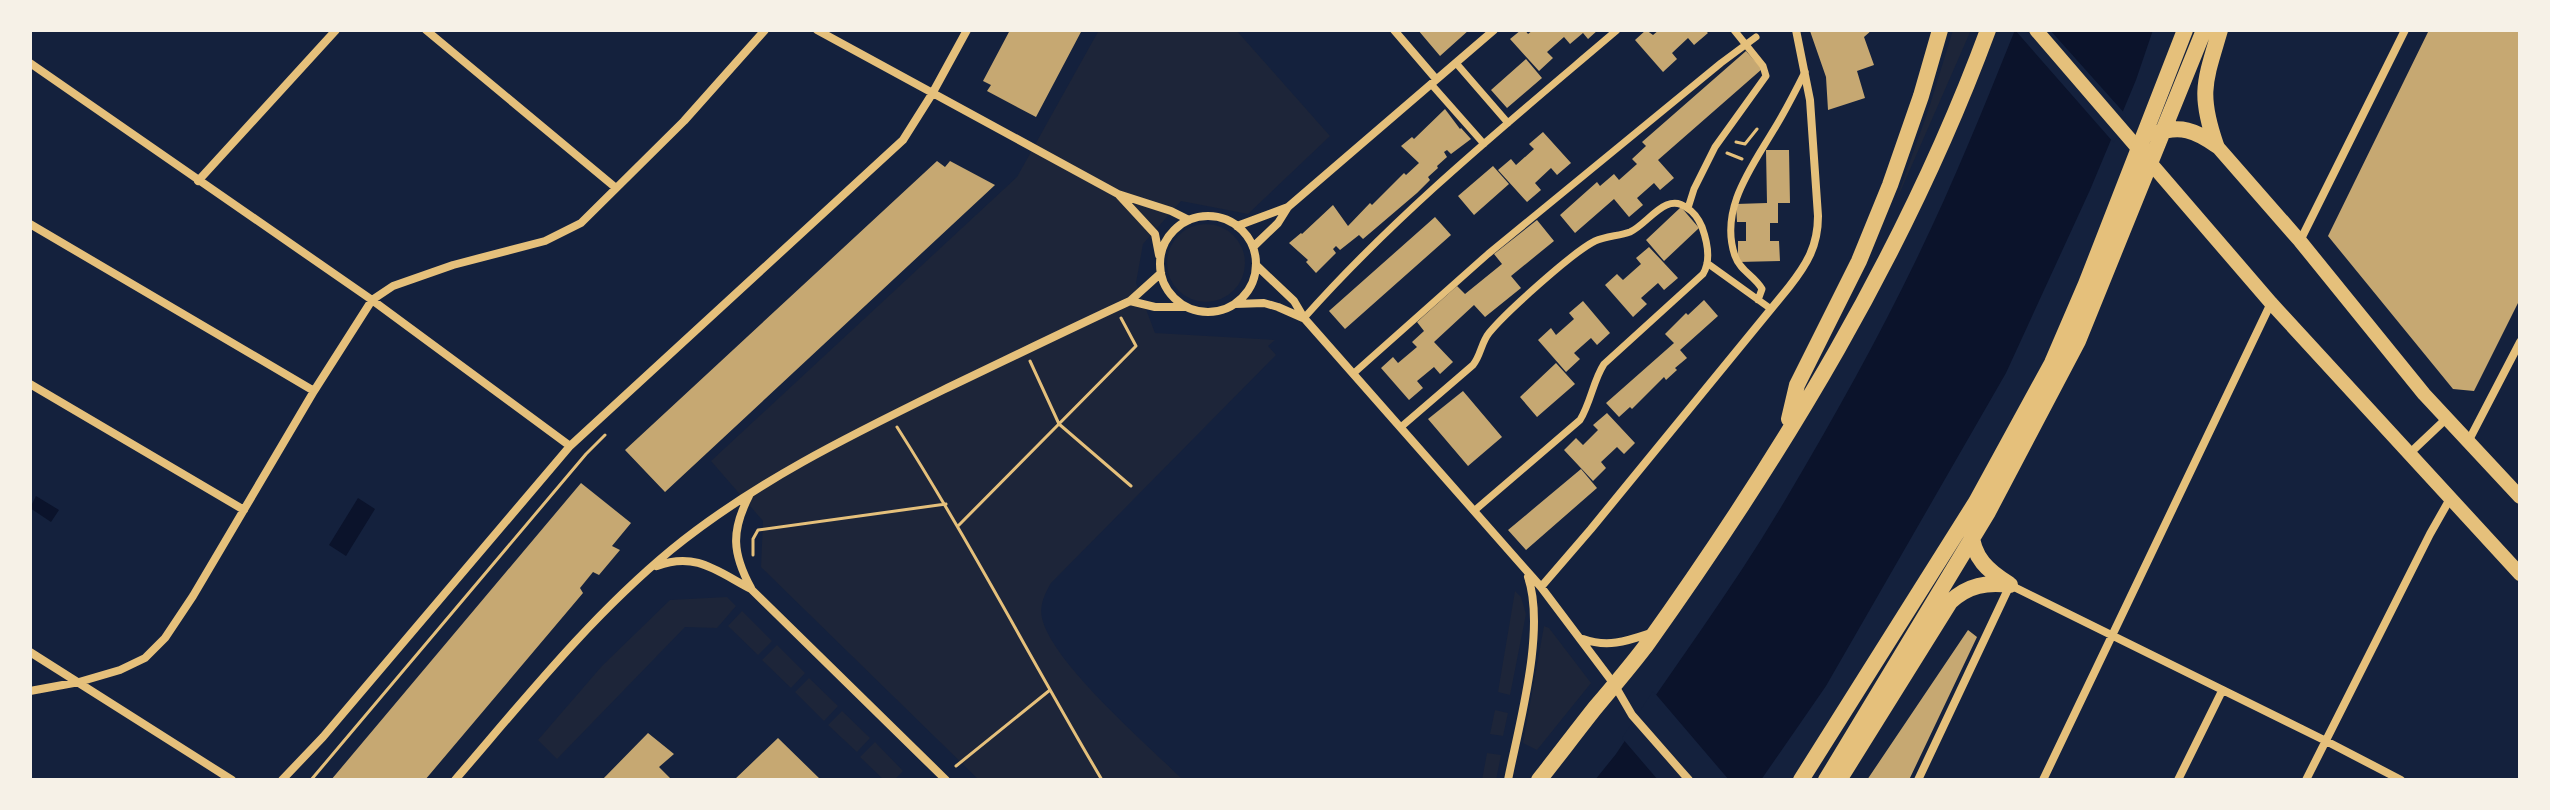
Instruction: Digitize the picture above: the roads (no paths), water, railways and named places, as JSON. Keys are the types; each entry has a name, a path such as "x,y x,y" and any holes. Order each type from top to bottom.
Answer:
{"main road":[{"path":"1786,433 1797,385 1859,261 1890,185 1929,72 1940,30"},
{"path":"1539,780 1656,631 1832,363 1881,272 1953,118 1988,30"},
{"path":"1801,780 1976,502 2052,363 2185,30"},
{"path":"1826,780 1972,538 2078,341 2204,30"},
{"path":"2216,145 2204,96 2206,76 2220,30"},
{"path":"2143,139 2162,131 2191,129 2216,145"},
{"path":"1976,502 1971,522 1972,538 1981,562 1992,574 2010,585"},
{"path":"1839,780 1950,602 1964,590 1981,584 2010,585"}],"street":[{"path":"198,181 336,30"},
{"path":"426,30 616,188"},
{"path":"30,691 120,670 145,658 165,638 372,300 393,286 453,265 545,241 581,223 684,121 765,30"},
{"path":"817,30 1118,194 1189,220"},
{"path":"282,780 323,737 570,446 903,140 967,30"},
{"path":"1394,30 1484,144"},
{"path":"1253,247 1278,223 1288,207 1494,30"},
{"path":"1304,318 1376,242 1617,30"},
{"path":"1688,208 1715,147 1766,76 1763,66 1734,30"},
{"path":"1541,587 1805,267 1815,246 1818,232 1810,100 1796,30"},
{"path":"2036,30 2271,303 2520,574"},
{"path":"2300,241 2405,30"},
{"path":"1354,373 1488,254 1756,37"},
{"path":"30,63 372,300 570,446"},
{"path":"1456,63 1508,123"},
{"path":"1758,300 1762,289 1737,261 1732,238 1736,200 1806,71"},
{"path":"2216,145 2300,241 2424,394 2520,497"},
{"path":"1118,194 1155,234 1165,287 1185,306"},
{"path":"1401,427 1473,365 1491,331 1581,250 1601,239 1631,232 1667,204 1676,203 1688,208 1701,225 1707,263 1703,274 1604,364 1580,420 1474,511"},
{"path":"1237,226 1288,207"},
{"path":"1160,261 1168,236 1189,220 1214,216 1237,226 1247,235 1253,247 1256,265 1254,280 1235,304"},
{"path":"30,224 314,391"},
{"path":"1707,263 1771,309"},
{"path":"1256,265 1294,301 1304,318 1541,587 1614,684 1632,715 1689,780"},
{"path":"455,780 585,630 674,547 751,492 890,416 1130,301 1161,273"},
{"path":"1130,301 1155,307 1185,306 1205,312 1235,304 1264,303 1304,318"},
{"path":"2043,780 2271,303"},
{"path":"2468,442 2520,342"},
{"path":"30,384 244,510"},
{"path":"2410,453 2447,418"},
{"path":"751,492 739,515 735,541 736,556 751,589"},
{"path":"2306,780 2451,497"},
{"path":"648,569 667,562 696,562 713,566 751,589 946,780"},
{"path":"1508,780 1533,649 1534,594 1527,573"},
{"path":"1918,780 2010,585 2401,780"},
{"path":"1581,638 1598,644 1619,643 1656,631"},
{"path":"30,652 232,780"},
{"path":"2178,780 2222,691"}]}
